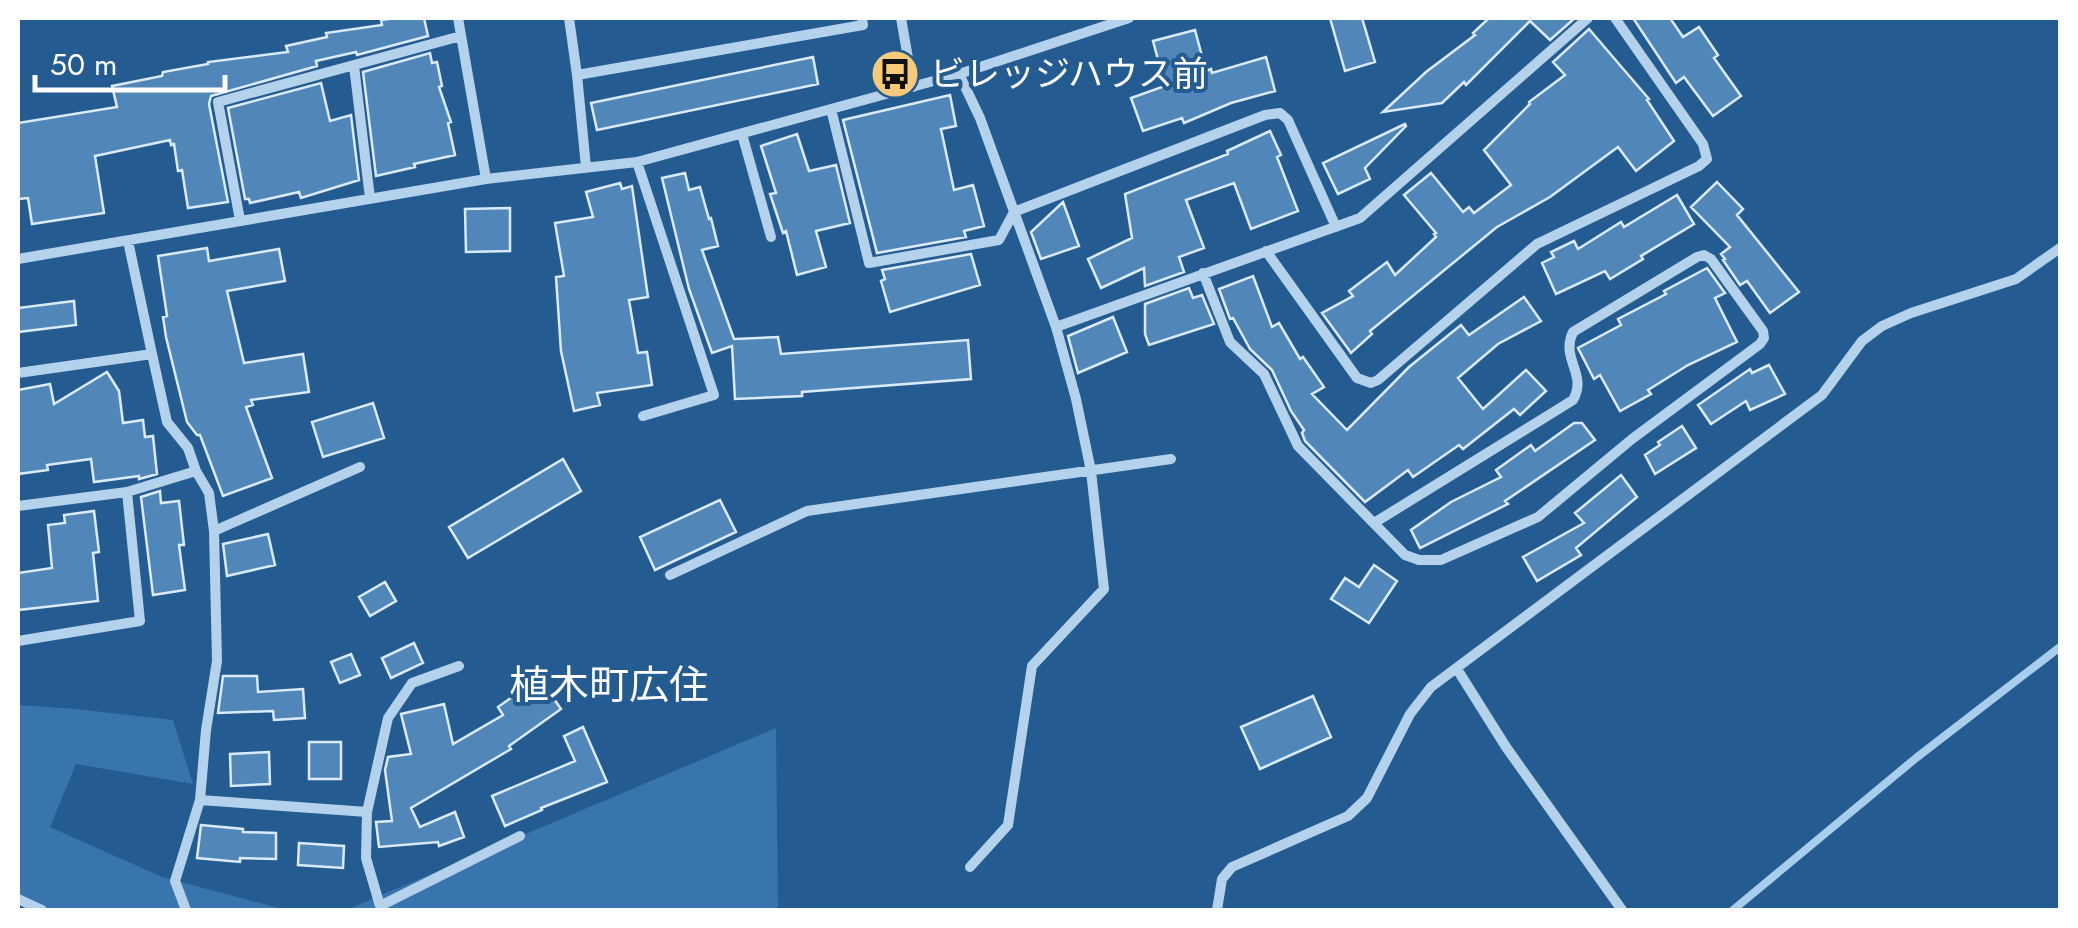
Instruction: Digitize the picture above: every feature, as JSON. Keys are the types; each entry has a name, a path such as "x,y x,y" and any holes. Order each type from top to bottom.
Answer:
{"street":[{"path":"458,18 486,179"},
{"path":"569,18 586,168"},
{"path":"577,75 862,25 862,18"},
{"path":"901,18 912,87"},
{"path":"18,259 486,179 637,162 959,74 1129,18"},
{"path":"1056,327 1360,218 1588,18"},
{"path":"1266,251 1357,378 1371,383 1537,244 1700,166 1706,159 1703,144 1615,18"},
{"path":"240,220 218,102 461,36"},
{"path":"354,66 370,198"},
{"path":"959,74 980,118 1056,327 1076,398 1091,471 1104,589 1032,666 1008,825 970,867"},
{"path":"831,109 870,263 999,240 1014,212 1280,112 1288,120 1336,226"},
{"path":"742,134 771,237"},
{"path":"637,162 714,395 643,416"},
{"path":"128,242 167,422 188,448 209,493 214,531 217,661 200,800 175,880 186,910"},
{"path":"1217,910 1222,879 1232,867 1348,816 1367,798 1410,714 1431,687 1822,395 1862,341 1882,326 1911,313 2016,280 2060,248"},
{"path":"1202,273 1230,342 1264,374 1298,446 1374,523 1406,555 1419,560 1441,560 1538,517 1632,439 1760,344 1763,332 1711,259 1704,255 1697,258 1573,332 1568,351 1578,375 1578,394 1573,400 1374,523"},
{"path":"18,373 152,354"},
{"path":"670,575 807,510 1171,458"},
{"path":"214,531 360,466"},
{"path":"18,506 127,492 196,471"},
{"path":"18,641 140,621 127,492"},
{"path":"459,666 412,683 388,718 366,812 366,858 380,906 520,836"},
{"path":"1457,668 1506,747 1622,910"},
{"path":"200,800 366,812"},
{"path":"18,898 42,910"}],"shaded area":[{"path":"18,705 173,720 193,784 76,764 50,827 162,877 286,910 35,910 18,904"},
{"path":"776,728 778,910 346,910"}],"building":[{"path":"424,18 428,36 357,55 356,52 316,61 317,66 211,96 209,104 228,202 188,208 182,170 178,171 170,140 95,156 104,213 32,224 28,198 18,199 18,123 117,107 112,86 208,62 288,52 286,46 327,37 326,33 382,25 381,20"},
{"path":"1330,18 1362,18 1375,62 1345,71"},
{"path":"1489,18 1575,18 1550,40 1530,21 1466,85 1464,82 1442,103 1383,112 1426,72 1475,35"},
{"path":"1633,18 1670,18 1683,37 1699,27 1718,55 1714,58 1741,96 1713,116 1684,77 1676,83"},
{"path":"1589,29 1649,99 1674,141 1636,171 1618,147 1550,197 1497,227 1370,331 1372,334 1351,353 1322,313 1353,296 1349,291 1387,262 1395,275 1436,237 1404,195 1431,173 1463,212 1469,207 1474,213 1511,185 1484,150 1529,102 1565,75 1553,62"},
{"path":"1195,30 1206,71 1211,69 1212,73 1266,57 1275,91 1231,103 1184,123 1182,118 1143,131 1131,98 1165,86 1153,41"},
{"path":"430,53 432,63 437,62 455,155 376,176 363,72"},
{"path":"813,57 818,84 597,130 591,103"},
{"path":"321,83 330,121 351,115 359,180 301,198 299,192 250,203 245,199 228,108"},
{"path":"950,95 956,126 941,129 954,190 973,185 984,226 964,231 966,237 877,253 843,120"},
{"path":"1405,124 1365,168 1370,179 1338,194 1323,163"},
{"path":"1270,131 1298,211 1251,229 1234,183 1186,200 1204,248 1179,257 1184,272 1145,286 1144,268 1101,288 1088,259 1132,238 1125,194 1228,154 1227,151"},
{"path":"797,134 809,171 836,165 850,223 816,231 826,267 797,275 786,231 783,233 770,194 776,193 761,146"},
{"path":"685,173 689,190 700,187 711,218 718,246 702,250 734,339 778,337 781,354 968,340 971,379 735,399 732,346 712,353 689,289 662,178"},
{"path":"1717,182 1743,209 1737,215 1799,292 1770,313 1747,281 1740,285 1723,260 1721,254 1730,247 1691,207"},
{"path":"620,183 622,189 632,186 648,297 629,300 638,353 647,352 652,385 597,393 600,405 574,411 561,351 556,277 564,276 555,223 593,217 586,192"},
{"path":"1677,195 1694,224 1610,279 1605,271 1556,294 1542,263 1554,257 1551,252 1574,241 1578,249 1621,222 1624,227"},
{"path":"1063,202 1079,246 1041,259 1031,232"},
{"path":"510,208 510,251 466,252 465,209"},
{"path":"207,248 209,261 279,249 285,281 227,291 244,363 303,354 309,392 251,400 253,405 246,407 272,478 223,496 200,435 187,422 166,337 163,317 167,316 158,256"},
{"path":"971,254 980,285 890,312 881,281 885,279 882,270"},
{"path":"1707,268 1725,293 1715,298 1737,342 1688,365 1648,390 1651,394 1620,411 1600,375 1594,379 1578,348 1621,325 1618,319"},
{"path":"1253,276 1272,327 1279,323 1300,359 1303,357 1324,387 1312,394 1347,430 1409,367 1461,325 1469,335 1524,297 1541,321 1498,344 1458,378 1483,409 1526,370 1546,391 1520,415 1514,409 1463,449 1459,445 1413,477 1408,470 1365,502 1305,441 1304,430 1272,370 1250,349 1233,318 1230,319 1219,289"},
{"path":"1189,288 1193,298 1202,295 1214,324 1149,345 1145,304"},
{"path":"74,301 76,325 18,332 18,308"},
{"path":"1113,317 1127,352 1078,373 1068,336"},
{"path":"1769,365 1785,394 1750,410 1746,401 1711,424 1698,405 1750,369 1752,373"},
{"path":"107,372 119,391 123,423 143,420 145,437 153,436 157,474 94,482 91,459 18,474 18,390 50,384 54,404"},
{"path":"373,403 384,438 323,457 312,422"},
{"path":"1574,423 1582,423 1595,440 1505,501 1508,504 1420,548 1411,530 1451,502 1501,477 1496,470 1531,445 1535,451"},
{"path":"1682,426 1696,448 1655,474 1645,455"},
{"path":"563,459 581,491 468,558 449,527"},
{"path":"1621,475 1637,497 1576,548 1581,555 1537,581 1523,557 1584,523 1575,513"},
{"path":"160,491 161,503 179,501 185,590 153,595 141,497"},
{"path":"720,500 736,532 655,570 640,537"},
{"path":"94,511 99,552 93,553 98,601 18,610 18,573 52,568 48,525 65,523 64,515"},
{"path":"268,534 275,565 227,576 223,544"},
{"path":"1374,565 1397,581 1369,623 1331,599 1345,578 1359,587"},
{"path":"385,582 396,601 370,616 359,597"},
{"path":"414,643 423,663 391,678 382,658"},
{"path":"351,654 360,675 340,683 331,662"},
{"path":"223,676 257,676 258,692 303,689 305,718 274,720 273,711 218,713"},
{"path":"539,678 561,709 509,746 511,749 411,808 420,827 455,812 464,837 439,846 438,842 379,847 376,822 392,821 385,770 388,757 411,754 401,714 444,704 453,744 503,715 498,707"},
{"path":"1313,696 1331,737 1260,769 1241,727"},
{"path":"583,727 607,782 505,826 492,796 575,761 564,736"},
{"path":"309,742 341,742 341,779 309,779"},
{"path":"269,752 270,784 231,786 230,754"},
{"path":"201,825 276,833 276,859 240,858 240,862 197,858"},
{"path":"299,843 344,846 343,868 298,865"}],"waterway":[{"path":"1733,910 1916,758 2060,647"}],"place":[{"name":"ビレッジハウス前","path":"895,74"}],"district":[{"name":"植木町広住","path":"609,685"}]}
